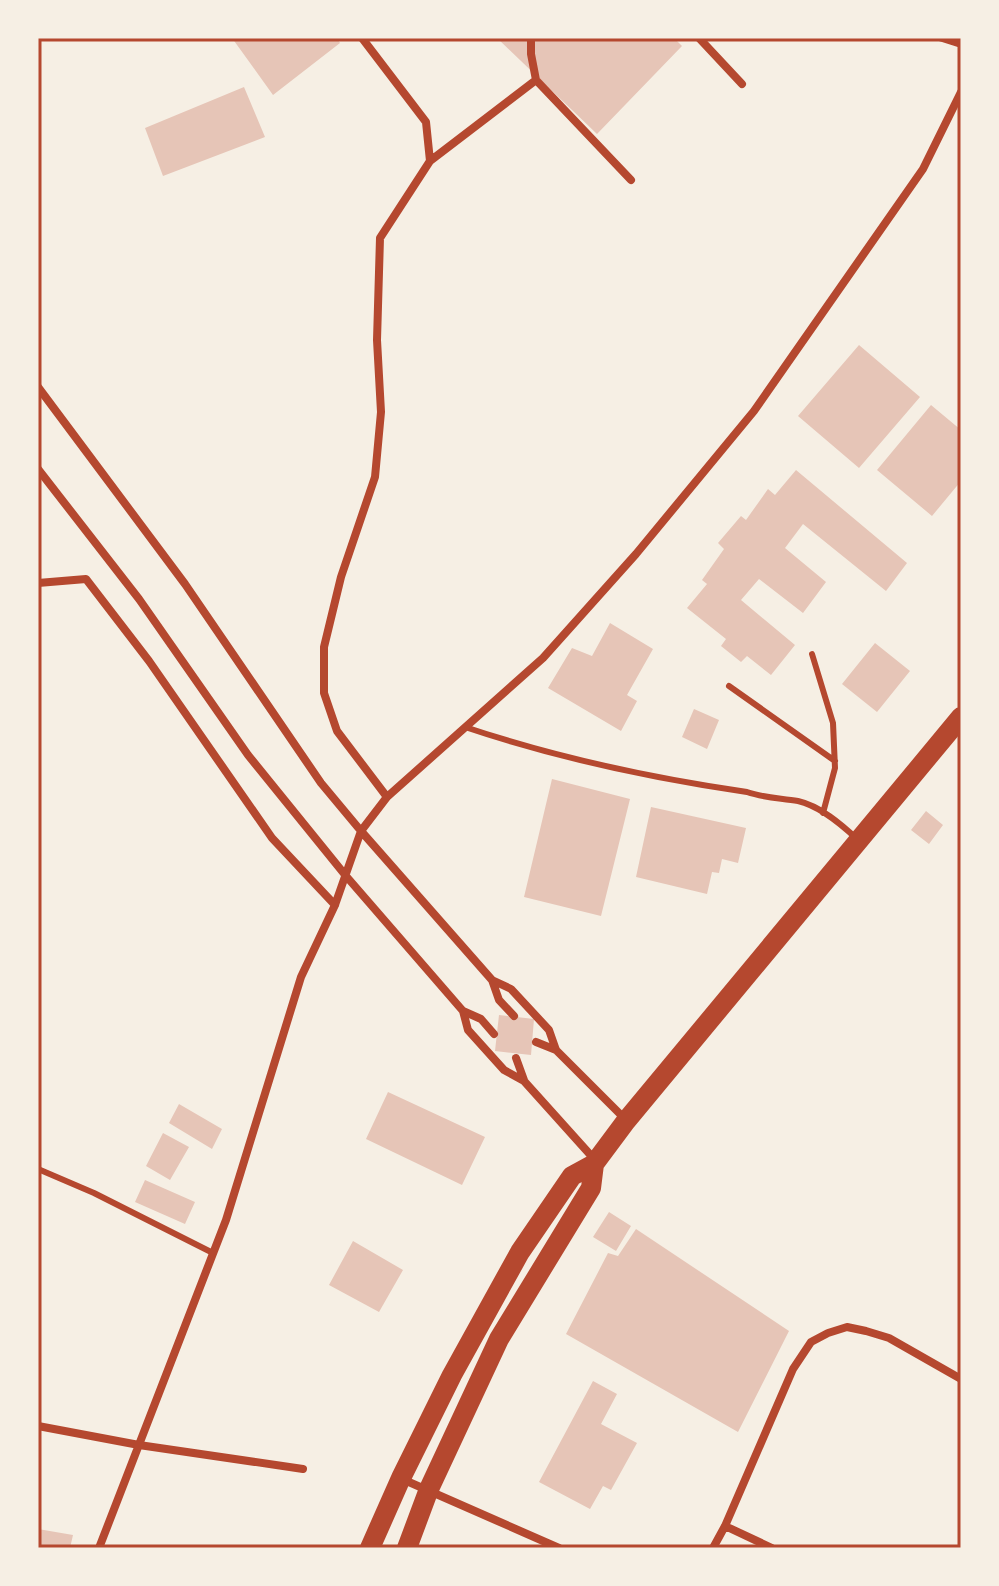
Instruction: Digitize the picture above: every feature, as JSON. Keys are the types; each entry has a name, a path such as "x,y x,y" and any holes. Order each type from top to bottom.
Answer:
{"main road":[{"path":"370,1548 452,1375 520,1252 572,1176 595,1162 961,717"},
{"path":"407,1548 429,1489 499,1339 591,1188 595,1162"}],"street":[{"path":"362,38 426,122 430,161"},
{"path":"531,38 536,80 631,180"},
{"path":"699,38 742,84"},
{"path":"387,797 337,731 324,693 324,647 341,577 375,477 381,412 377,340 380,238 430,161 536,80"},
{"path":"99,1548 226,1220 301,977 335,905 361,831 387,797 543,658 636,554 754,411 923,169 961,92"},
{"path":"38,387 185,584 321,783 492,980 499,1000 514,1016"},
{"path":"38,469 139,599 248,755 346,876 463,1011 481,1019 494,1034"},
{"path":"38,583 86,579 149,661 272,838 335,905"},
{"path":"492,980 511,989 549,1030 556,1050"},
{"path":"463,1011 468,1030 504,1070 524,1081 595,1162"},
{"path":"536,1042 556,1050 626,1121"},
{"path":"516,1058 524,1081"},
{"path":"713,1548 793,1369 811,1342 847,1327 866,1331 889,1338 961,1379"},
{"path":"38,1426 139,1445 303,1469"},
{"path":"401,1478 559,1548"},
{"path":"725,1526 772,1548"}],"lane":[{"path":"939,38 961,45"},
{"path":"812,654 833,723 835,768 823,813"},
{"path":"729,686 835,761"},
{"path":"465,727 517,744 640,775 794,800 833,818 858,840"},
{"path":"38,1169 94,1193 213,1253"}],"building":[{"path":"232,38 337,38 340,43 273,95"},
{"path":"497,38 674,38 682,46 597,134"},
{"path":"244,87 265,137 163,176 145,128"},
{"path":"859,345 920,397 859,468 798,416"},
{"path":"931,405 961,430 961,481 932,516 877,470"},
{"path":"796,470 907,563 886,591 803,524 785,548 826,582 803,613 759,579 741,600 795,645 771,675 747,656 741,662 721,646 726,639 687,608 707,584 702,580 724,549 718,543 741,516 746,520 768,489 775,495"},
{"path":"610,623 653,649 627,695 637,701 621,731 548,688 572,648 592,656"},
{"path":"875,643 910,671 877,712 842,684"},
{"path":"694,709 719,720 707,749 682,737"},
{"path":"552,779 630,799 601,916 524,897"},
{"path":"651,807 746,828 738,863 722,859 719,873 712,872 707,894 636,877"},
{"path":"926,811 943,825 929,844 911,830"},
{"path":"499,1015 534,1019 531,1055 495,1051"},
{"path":"388,1092 485,1137 462,1185 366,1139"},
{"path":"179,1104 222,1129 212,1149 169,1123"},
{"path":"163,1133 189,1147 170,1180 146,1166"},
{"path":"145,1180 195,1202 185,1224 135,1202"},
{"path":"609,1212 631,1226 616,1251 593,1237"},
{"path":"636,1229 789,1331 738,1432 566,1334 608,1253 618,1256"},
{"path":"353,1241 403,1270 379,1312 329,1285"},
{"path":"593,1381 617,1394 601,1424 637,1443 611,1490 603,1486 590,1509 539,1482"},
{"path":"38,1529 73,1535 70,1548 38,1548"}]}
